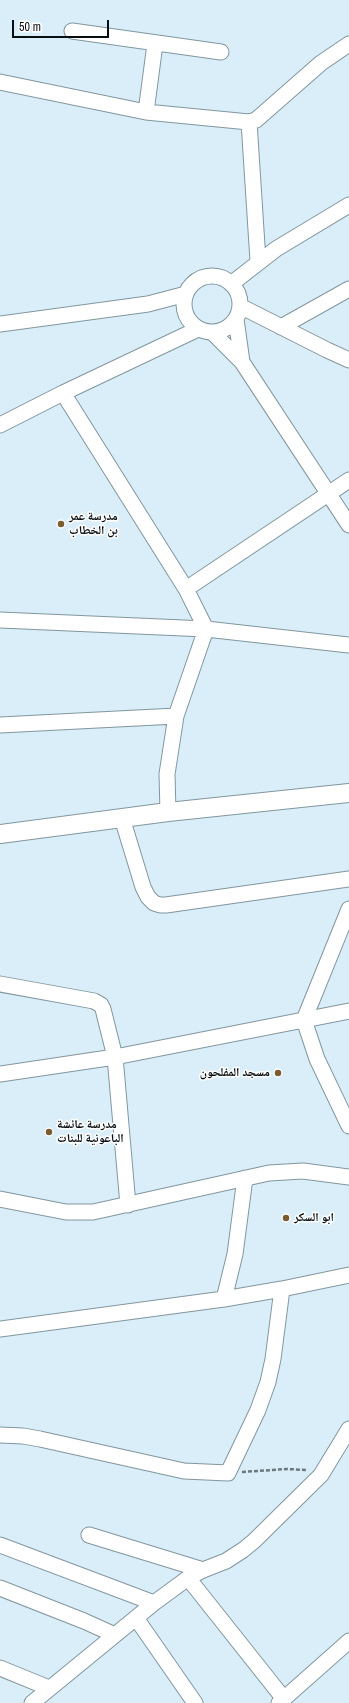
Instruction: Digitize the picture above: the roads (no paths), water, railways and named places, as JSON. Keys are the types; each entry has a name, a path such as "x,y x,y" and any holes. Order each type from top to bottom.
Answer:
{"street":[{"path":"72,31 155,44 221,52"},
{"path":"146,112 155,44"},
{"path":"0,82 146,112 249,122 256,120 265,113 321,63 349,44"},
{"path":"249,122 258,261"},
{"path":"231,284 258,261 349,205"},
{"path":"238,312 226,329 212,332 198,329 190,321 185,312 183,302 192,285 200,278 211,276 222,278 231,284 238,294 242,362"},
{"path":"281,327 349,289"},
{"path":"0,324 148,304 186,294"},
{"path":"148,304 185,312"},
{"path":"238,312 281,327 349,360"},
{"path":"0,425 63,393 198,329"},
{"path":"212,332 242,362 349,525"},
{"path":"63,393 186,589 206,630 176,716 167,774 168,812"},
{"path":"186,589 349,480"},
{"path":"0,620 206,630 349,644"},
{"path":"0,726 176,716"},
{"path":"0,834 168,812 349,793"},
{"path":"122,818 143,887 148,897 154,903 160,905 349,879"},
{"path":"349,909 304,1020 317,1059 349,1126"},
{"path":"0,984 102,1005 115,1057 128,1205"},
{"path":"0,1074 115,1057 349,1011"},
{"path":"0,1199 66,1212 93,1212 245,1178 285,1171 303,1171 349,1177"},
{"path":"224,1299 235,1254 245,1178"},
{"path":"0,1328 224,1299 349,1275"},
{"path":"0,1435 23,1436 40,1439 184,1470 228,1473 258,1410 268,1382 273,1359 282,1289"},
{"path":"32,1703 154,1603 188,1578 202,1570 226,1561 244,1550 321,1475 349,1429"},
{"path":"89,1535 202,1570"},
{"path":"0,1545 154,1603"},
{"path":"188,1578 281,1701 349,1641"},
{"path":"0,1588 84,1621 115,1635"},
{"path":"136,1618 195,1703"},
{"path":"0,1668 49,1688"}],"place":[{"name":"مدرسة عمر بن الخطاب","path":"61,524"},
{"name":"مسجد المفلحون","path":"278,1073"},
{"name":"مدرسة عائشة الباعونية للبنات","path":"49,1132"},
{"name":"ابو السكر","path":"286,1218"}]}
